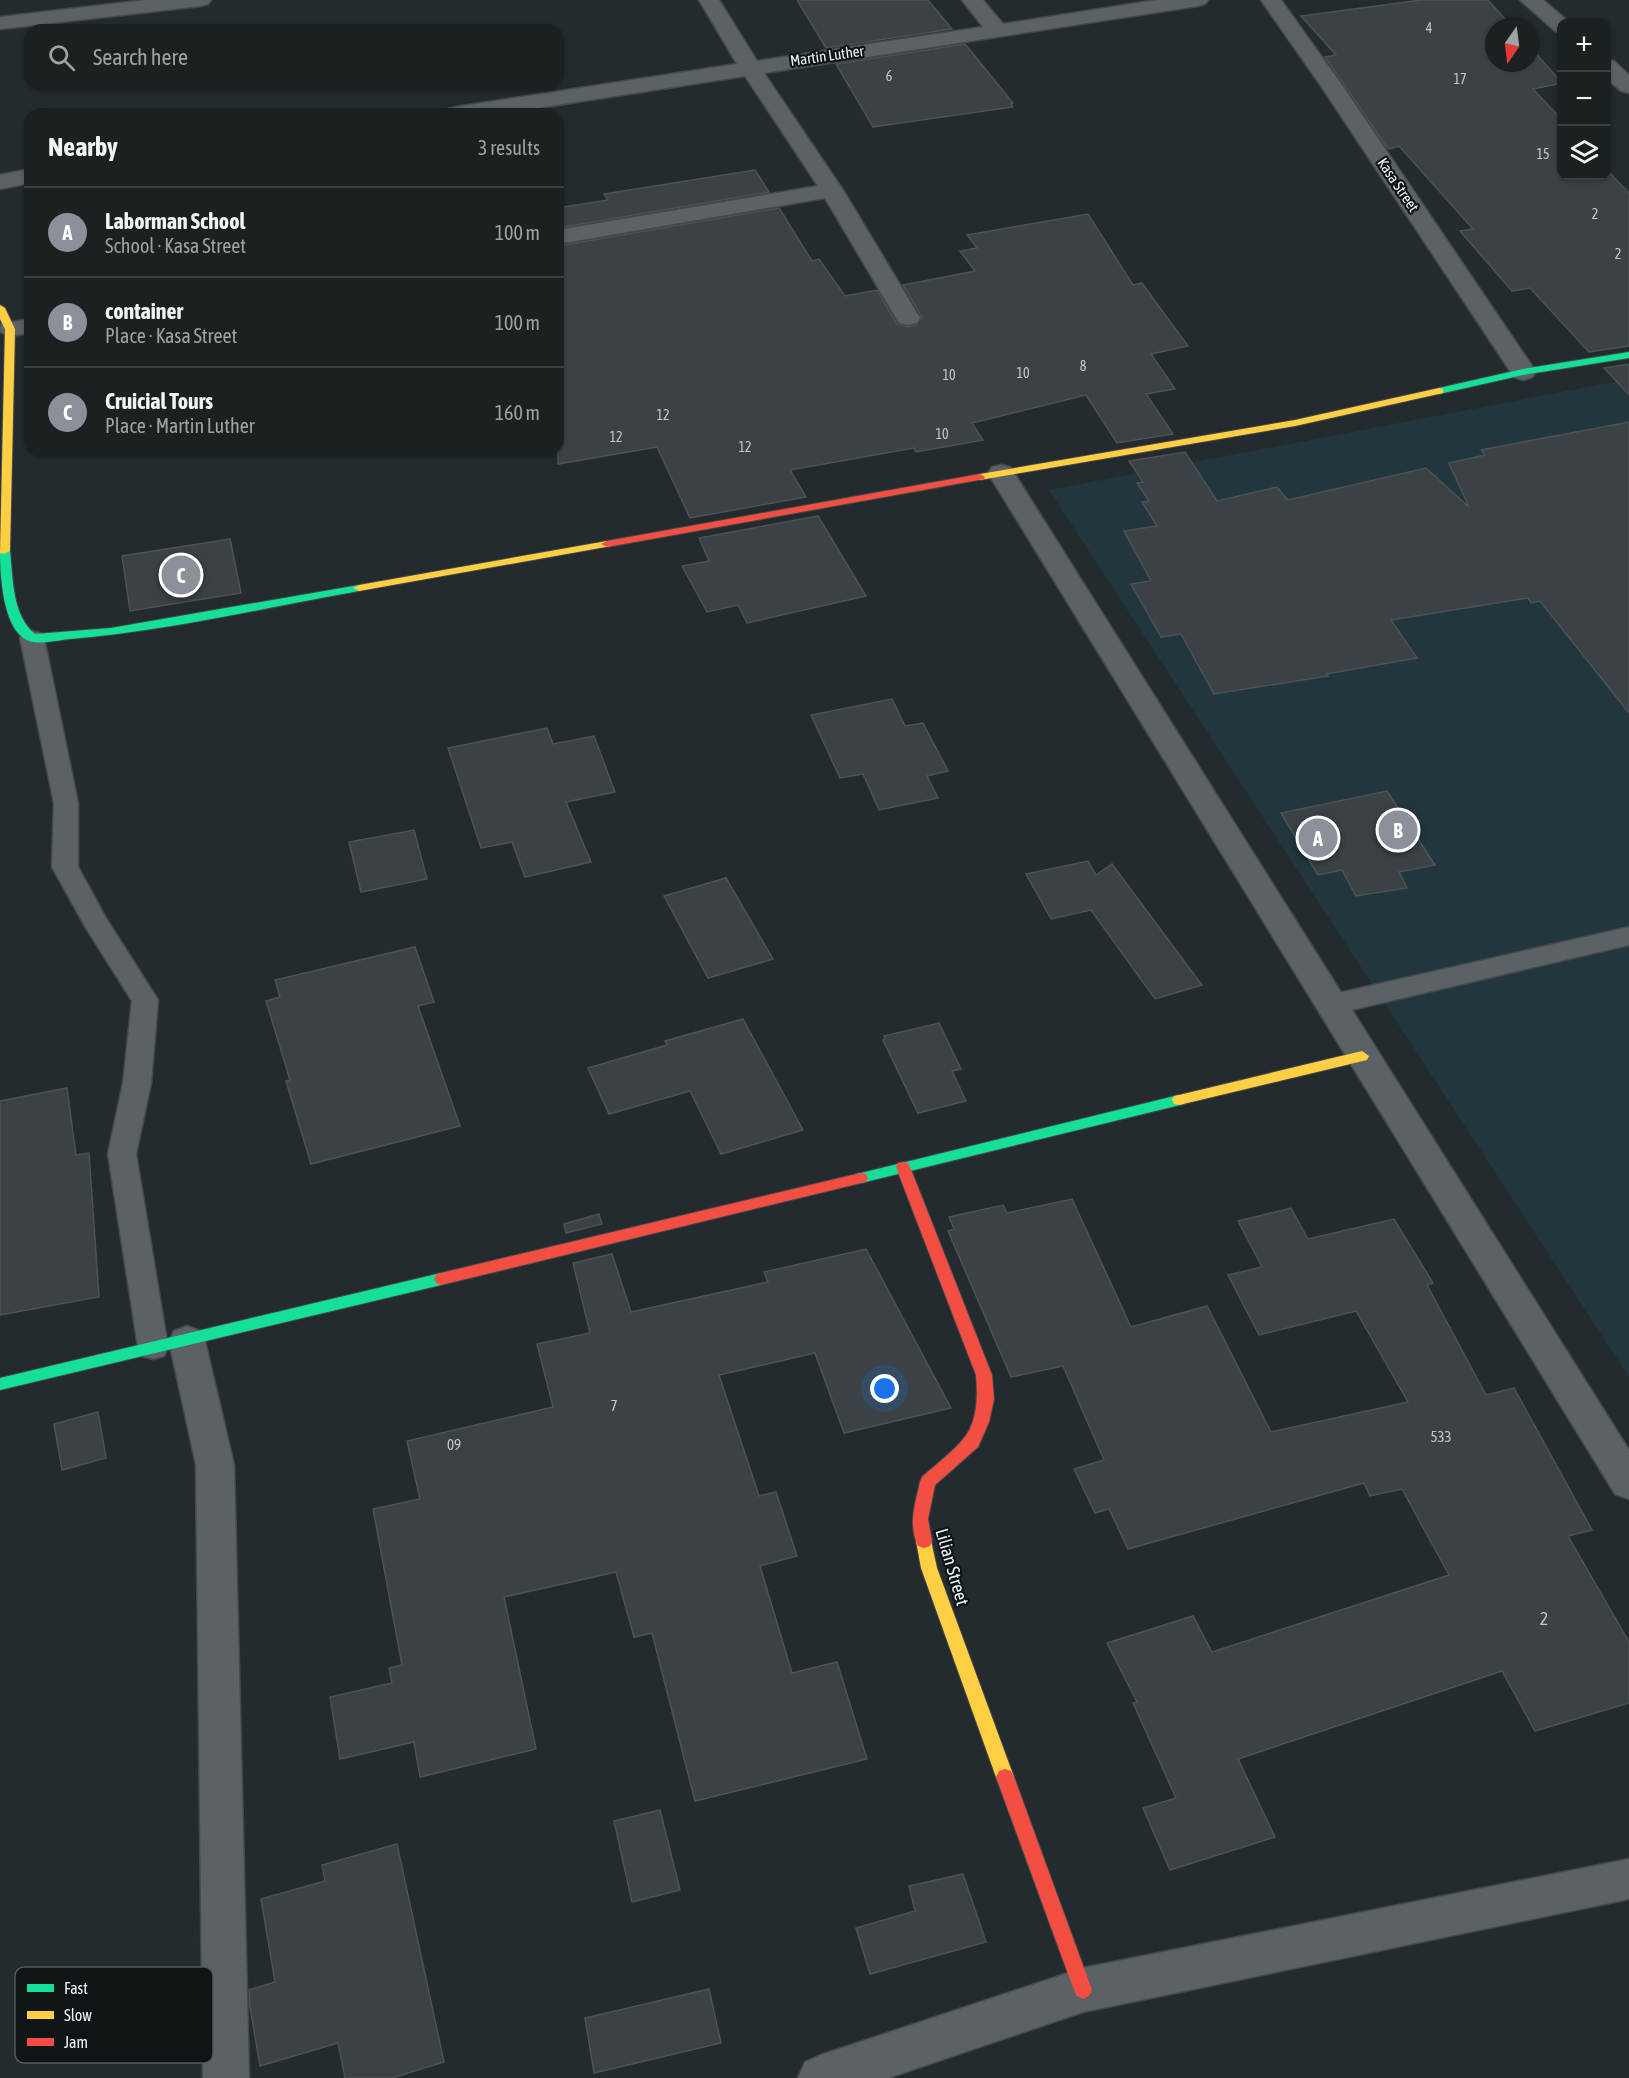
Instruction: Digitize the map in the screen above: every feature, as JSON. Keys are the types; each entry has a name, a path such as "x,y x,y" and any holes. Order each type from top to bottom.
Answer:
{"street":[{"path":"0,23 201,0"},
{"path":"709,0 750,68 832,190 908,318"},
{"path":"972,0 998,31"},
{"name":"Martin Luther","path":"494,108 1198,0"},
{"name":"Kasa Street","path":"1271,0 1332,85 1523,372"},
{"path":"1530,0 1557,23"},
{"path":"1611,70 1629,86"},
{"path":"0,182 24,177"},
{"path":"564,236 832,190"},
{"path":"14,321 2,545 15,620 22,632 32,638 101,633 160,624 1001,472 1295,423 1523,372 1629,355"},
{"path":"1001,472 1629,1483"},
{"path":"0,1384 1362,1056"},
{"name":"Lilian Street","path":"903,1167 984,1375 986,1399 981,1422 973,1442 928,1482 920,1519 929,1568 1083,1990"},
{"path":"170,1344 215,1465 226,2078"},
{"path":"821,2078 1083,1990 1629,1879"}],"lane":[{"path":"32,638 66,802 65,867 95,922 146,1000 137,1083 122,1154 170,1344"},
{"path":"1330,1005 1629,936"}],"shaded area":[{"path":"1629,379 1629,1377 1049,490"}],"building":[{"path":"797,0 928,0 952,29 826,48"},
{"path":"1421,0 1488,0 1504,18 1485,18 1485,72 1539,72 1539,57 1557,77 1557,84 1533,89 1557,115 1557,180 1611,180 1611,174 1629,193 1629,346 1589,352 1530,288 1512,291 1460,231 1473,229 1399,146 1389,149 1386,146 1325,57 1336,55 1301,16"},
{"path":"965,44 1013,103 1011,104 1013,107 873,127 836,64"},
{"path":"755,170 769,192 564,227 564,207 608,200 604,194"},
{"path":"779,208 812,261 819,259 845,296 877,290 897,324 908,327 917,325 922,317 903,285 975,271 960,251 977,248 967,235 1088,214 1133,285 1142,283 1188,346 1151,354 1175,389 1146,394 1173,434 1117,443 1086,395 972,423 983,440 916,452 914,448 790,470 806,497 690,518 657,447 558,464 558,456 564,456 564,245"},
{"path":"1629,364 1629,395 1604,368"},
{"path":"1629,422 1629,713 1540,601 1531,603 1528,598 1391,620 1417,658 1326,674 1328,676 1214,694 1181,634 1161,637 1131,584 1151,581 1124,531 1157,526 1142,502 1149,501 1137,483 1143,482 1129,461 1185,452 1217,501 1277,487 1288,500 1426,468 1469,507 1449,463 1485,455 1481,450"},
{"path":"818,516 866,596 747,623 738,605 707,612 682,566 709,561 699,538"},
{"path":"230,539 241,593 130,611 122,556"},
{"path":"892,699 905,726 923,723 948,771 927,776 938,798 879,810 863,774 840,778 811,715"},
{"path":"547,728 553,744 594,736 615,792 566,802 591,862 525,877 512,842 481,848 448,748"},
{"path":"1387,791 1435,865 1399,872 1407,888 1356,896 1342,870 1318,875 1281,813"},
{"path":"414,830 427,879 361,892 349,842"},
{"path":"1088,861 1096,875 1112,864 1202,985 1155,999 1091,910 1051,919 1026,874"},
{"path":"726,878 773,959 708,978 664,896"},
{"path":"415,947 434,1002 418,1006 460,1126 311,1164 286,1081 290,1080 266,1001 280,997 275,980"},
{"path":"743,1019 803,1130 721,1154 690,1091 609,1114 588,1068 667,1045 665,1041"},
{"path":"939,1023 961,1069 952,1071 966,1101 918,1113 883,1040 884,1036"},
{"path":"67,1088 76,1155 89,1153 99,1297 0,1315 0,1101"},
{"path":"1072,1199 1131,1327 1207,1306 1271,1432 1408,1402 1356,1311 1259,1335 1228,1275 1262,1267 1238,1221 1291,1208 1308,1239 1394,1219 1433,1283 1427,1285 1486,1395 1514,1388 1592,1530 1568,1536 1629,1642 1629,1703 1535,1731 1502,1671 1238,1759 1275,1837 1170,1870 1143,1808 1176,1798 1133,1703 1137,1702 1107,1643 1193,1616 1212,1652 1449,1575 1402,1489 1370,1496 1364,1483 1128,1549 1109,1509 1095,1513 1074,1469 1104,1460 1063,1366 1011,1377 948,1231 954,1229 949,1217 1003,1205 1007,1213"},
{"path":"599,1214 602,1224 566,1233 564,1224"},
{"path":"866,1249 951,1408 844,1433 815,1353 719,1375 759,1496 776,1492 797,1556 760,1566 792,1673 837,1662 867,1759 695,1801 652,1633 634,1637 616,1572 504,1597 536,1749 420,1777 414,1742 340,1759 330,1697 392,1683 389,1668 402,1665 373,1509 420,1499 407,1441 553,1407 537,1344 590,1333 573,1263 612,1254 631,1312 768,1282 764,1272"},
{"path":"98,1412 106,1458 62,1470 54,1424"},
{"path":"660,1810 680,1890 632,1902 614,1821"},
{"path":"397,1844 444,2062 392,2078 345,2078 338,2043 260,2066 249,1990 275,1982 261,1899 325,1881 322,1865"},
{"path":"963,1874 986,1942 870,1974 856,1928 915,1911 909,1886"},
{"path":"709,1989 721,2043 594,2073 585,2018"}],"traffic: fast":[{"path":"1439,391 1523,372 1629,355"},
{"path":"4,551 13,611 24,631 32,638 111,632 359,588"},
{"path":"861,1178 1179,1100"},
{"path":"0,1384 441,1279"}],"traffic: slow":[{"path":"0,308 10,329 4,551"},
{"path":"980,477 1295,423 1439,391"},
{"path":"359,588 607,544"},
{"path":"1179,1100 1362,1056"},
{"path":"924,1541 929,1568 1005,1777"}],"traffic: jam":[{"path":"607,544 980,477"},
{"path":"903,1167 984,1375 986,1399 981,1422 973,1442 928,1482 920,1519 924,1541"},
{"path":"441,1279 861,1178"},
{"path":"1005,1777 1083,1990"}],"place":[{"name":"Cruicial Tours","path":"181,575"},
{"name":"container","path":"1398,830"},
{"name":"Laborman School","path":"1318,838"}]}
